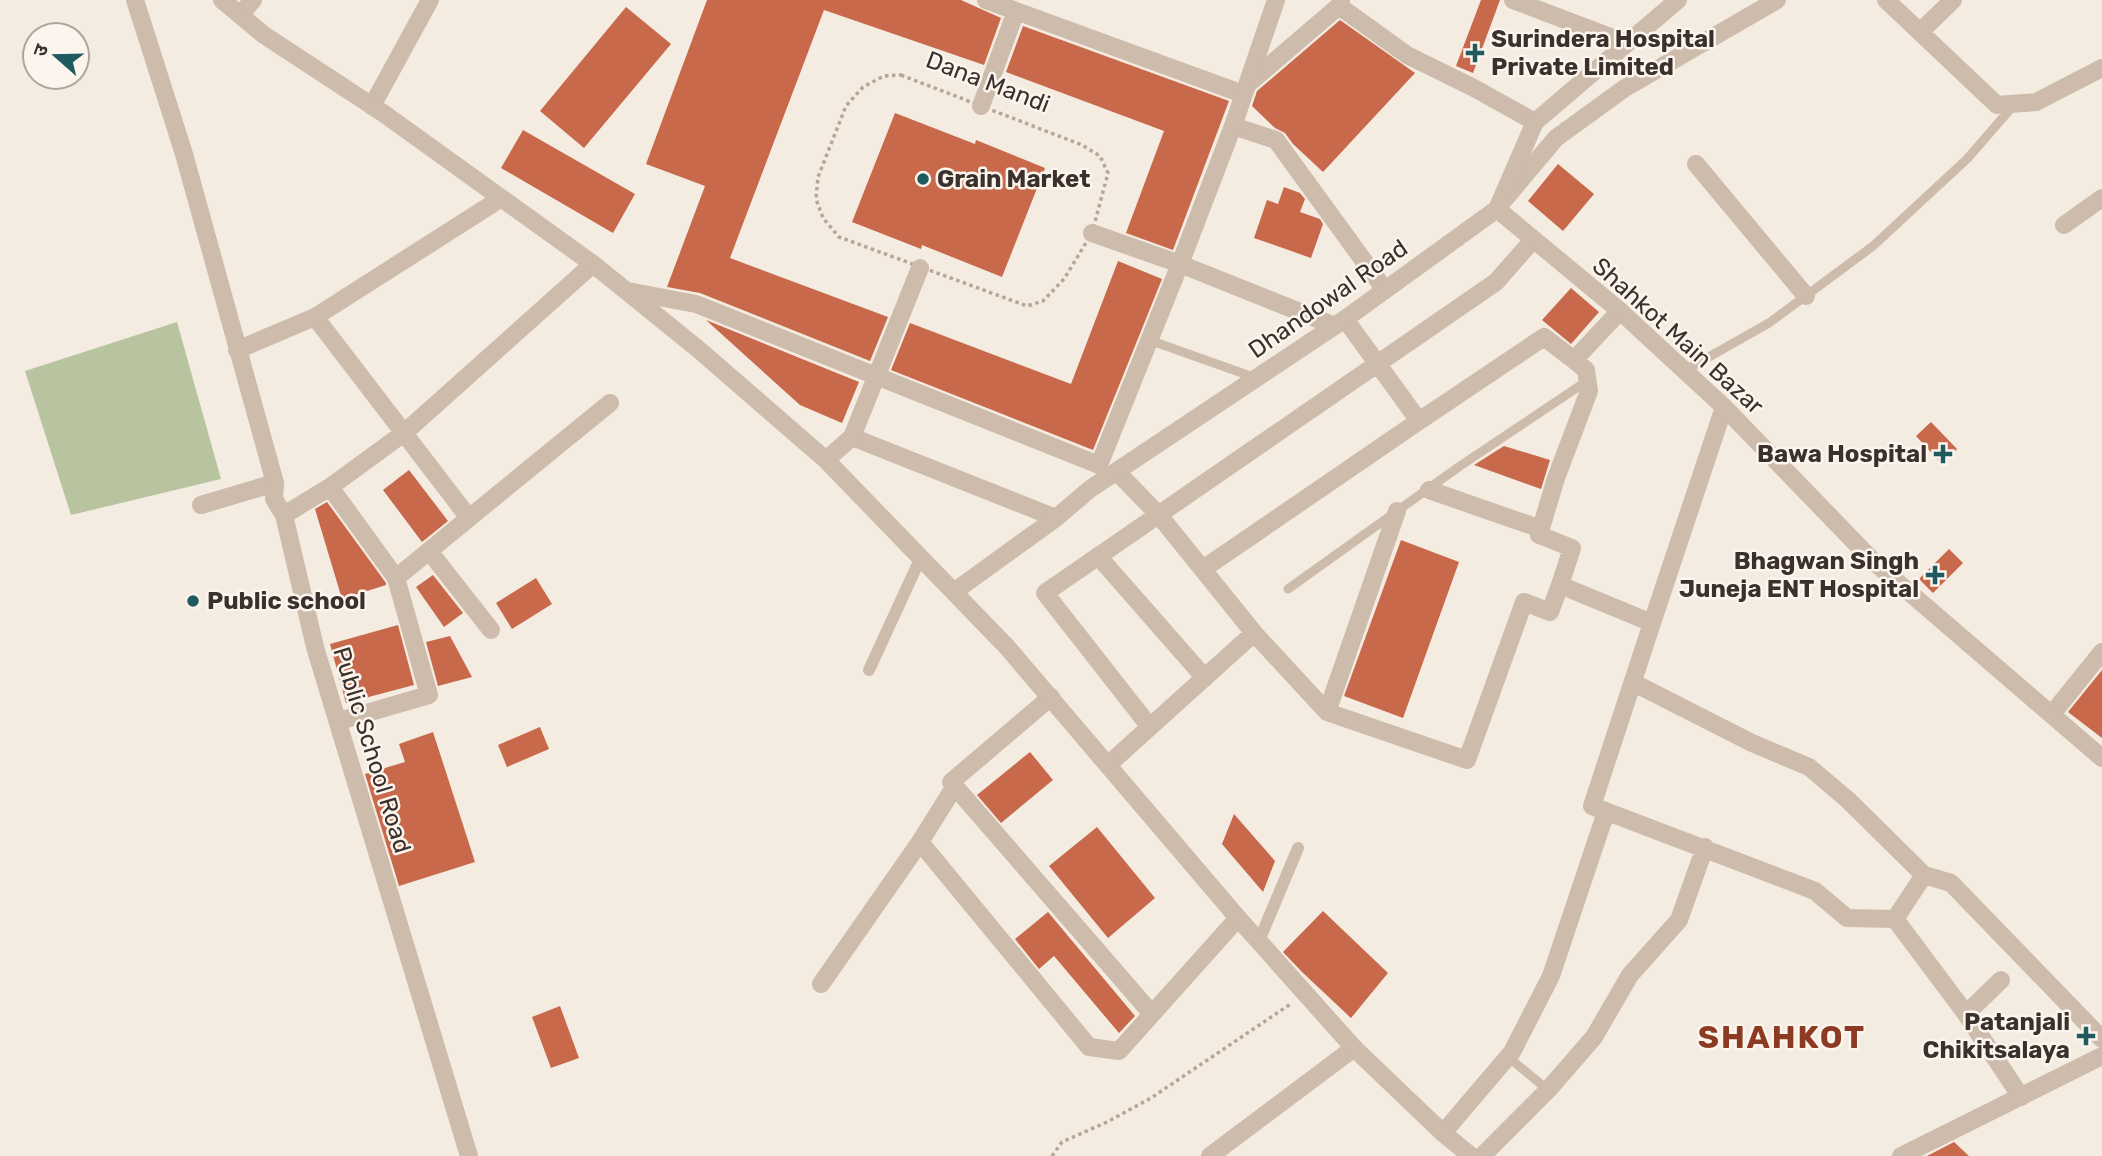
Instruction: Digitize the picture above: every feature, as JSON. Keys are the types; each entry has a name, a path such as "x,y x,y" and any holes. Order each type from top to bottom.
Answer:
{"street":[{"name":"Public School Road","path":"135,0 184,154 275,483 274,499 285,515 314,647 339,720 469,1156"},
{"path":"222,0 264,35 372,106 593,264 698,349 826,460 955,591 1051,697 1238,918 1354,1048 1471,1156"},
{"path":"240,15 253,0"},
{"path":"372,106 430,0"},
{"path":"986,0 1246,89"},
{"path":"1090,489 1233,126 1276,0"},
{"path":"1513,0 1626,43"},
{"path":"1497,209 1535,122 1678,0"},
{"name":"Dhandowal Road","path":"955,591 1056,518 1090,489 1340,322 1497,209 1556,138 1625,88 1777,0"},
{"path":"1886,0 1997,105 2036,102 2102,68"},
{"path":"1920,32 1953,0"},
{"path":"1246,89 1340,3 1407,55 1535,122"},
{"path":"981,106 1016,11"},
{"path":"1233,126 1276,140 1385,290"},
{"path":"1696,164 1806,296"},
{"path":"2064,225 2102,198"},
{"path":"237,350 315,317 500,199"},
{"name":"Shahkot Main Bazar","path":"1497,209 1620,311 1724,407 1874,562 2102,758"},
{"path":"1092,233 1340,322 1378,364 1419,421"},
{"path":"1150,727 1045,593 1496,282 1533,240"},
{"path":"285,515 330,487 404,433 593,264"},
{"path":"826,460 852,437 920,268"},
{"path":"624,291 696,304 1099,465"},
{"path":"1574,360 1620,311"},
{"path":"315,317 469,518"},
{"path":"1117,472 1158,514 1254,633 1327,712 1466,760 1524,602 1550,612 1572,548 1539,535 1556,478 1589,391 1586,370 1544,337 1203,569"},
{"path":"396,578 610,403"},
{"path":"1724,407 1592,806 1815,891 1847,918 1895,919"},
{"path":"852,437 1056,518"},
{"path":"201,505 275,483"},
{"path":"330,487 396,578 429,695 339,720"},
{"path":"1429,490 1541,529"},
{"path":"1327,712 1397,511"},
{"path":"429,551 491,630"},
{"path":"1098,556 1205,678"},
{"path":"869,670 921,557"},
{"path":"1560,585 1652,623"},
{"path":"1109,764 1254,633"},
{"path":"2052,714 2102,652"},
{"path":"1634,683 1752,743 1809,767 1848,800 1924,875 1951,883 2102,1039"},
{"path":"1051,697 951,782 1152,1014"},
{"path":"821,984 920,842 955,786"},
{"path":"1443,1133 1508,1057 1551,975 1606,812"},
{"path":"920,842 1089,1047 1119,1051 1238,918"},
{"path":"1259,941 1298,848"},
{"path":"1482,1156 1548,1090 1594,1037 1630,975 1679,920 1705,848"},
{"path":"1895,919 1924,875"},
{"path":"1895,919 1966,1014 2021,1097"},
{"path":"1966,1014 2001,980"},
{"path":"1209,1156 1354,1048"},
{"path":"1901,1156 2102,1056"}],"lane":[{"path":"1684,371 1769,323 1873,246 1968,159 2015,104"},
{"path":"1149,340 1256,378"},
{"path":"1288,589 1460,466 1587,381"},
{"path":"1508,1057 1548,1090"}],"path":[{"name":"Dana Mandi","path":"901,75 1082,145 1100,156 1108,173 1092,233 1064,279 1043,301 1027,306 839,237 823,218 816,199 818,177 846,106 863,87 884,76 901,75"},
{"path":"1052,1156 1062,1142 1151,1098 1305,994"}],"green space":[{"path":"177,322 221,479 71,515 25,371"}],"building":[{"path":"707,0 961,0 1001,18 984,65 824,10 730,258 888,317 870,361 700,293 667,287 705,186 646,164"},
{"path":"1481,0 1500,0 1473,73 1456,66"},
{"path":"626,7 671,44 584,148 540,111"},
{"path":"1340,20 1415,73 1323,172 1285,133 1275,128 1252,106 1257,91"},
{"path":"1023,26 1229,101 1173,250 1126,233 1164,131 1006,72"},
{"path":"895,113 975,144 976,140 1045,168 1002,277 922,245 921,249 852,222"},
{"path":"523,130 635,194 613,233 501,168"},
{"path":"1558,164 1594,194 1563,231 1528,201"},
{"path":"1284,187 1300,193 1305,199 1300,212 1320,219 1323,224 1311,258 1254,238 1267,200 1278,204"},
{"path":"1118,261 1162,279 1093,450 891,370 910,323 1071,384"},
{"path":"1571,288 1599,312 1571,344 1542,320"},
{"path":"706,320 859,382 842,423 800,405"},
{"path":"1931,422 1957,449 1942,464 1916,436"},
{"path":"1504,446 1550,460 1541,489 1474,465"},
{"path":"409,470 448,521 422,542 383,490"},
{"path":"327,502 386,585 342,599 315,509"},
{"path":"1401,540 1459,562 1403,718 1344,696"},
{"path":"1949,549 1963,563 1933,593 1919,579"},
{"path":"433,575 463,613 444,627 416,587"},
{"path":"536,578 552,604 512,629 496,603"},
{"path":"398,625 414,685 346,703 330,644"},
{"path":"450,636 472,677 438,686 426,642"},
{"path":"2102,670 2102,738 2068,712"},
{"path":"540,727 549,749 507,767 498,745"},
{"path":"433,732 475,862 399,886 365,774 405,762 399,744"},
{"path":"1030,752 1053,780 1001,823 977,795"},
{"path":"1234,814 1275,861 1263,892 1222,844"},
{"path":"1097,827 1155,898 1108,938 1049,866"},
{"path":"1323,911 1388,973 1351,1018 1283,952"},
{"path":"1048,912 1135,1016 1119,1033 1054,956 1039,969 1015,939"},
{"path":"560,1006 579,1058 551,1068 532,1017"},
{"path":"1954,1142 1969,1156 1927,1156"}],"place":[{"name":"Surindera Hospital Private Limited","path":"1475,53"},
{"name":"Grain Market","path":"923,179"},
{"name":"Bawa Hospital","path":"1943,454"},
{"name":"Bhagwan Singh Juneja ENT Hospital","path":"1935,575"},
{"name":"Public school","path":"193,601"},
{"name":"Patanjali Chikitsalaya","path":"2086,1036"}],"district":[{"name":"SHAHKOT","path":"1782,1037"}]}
